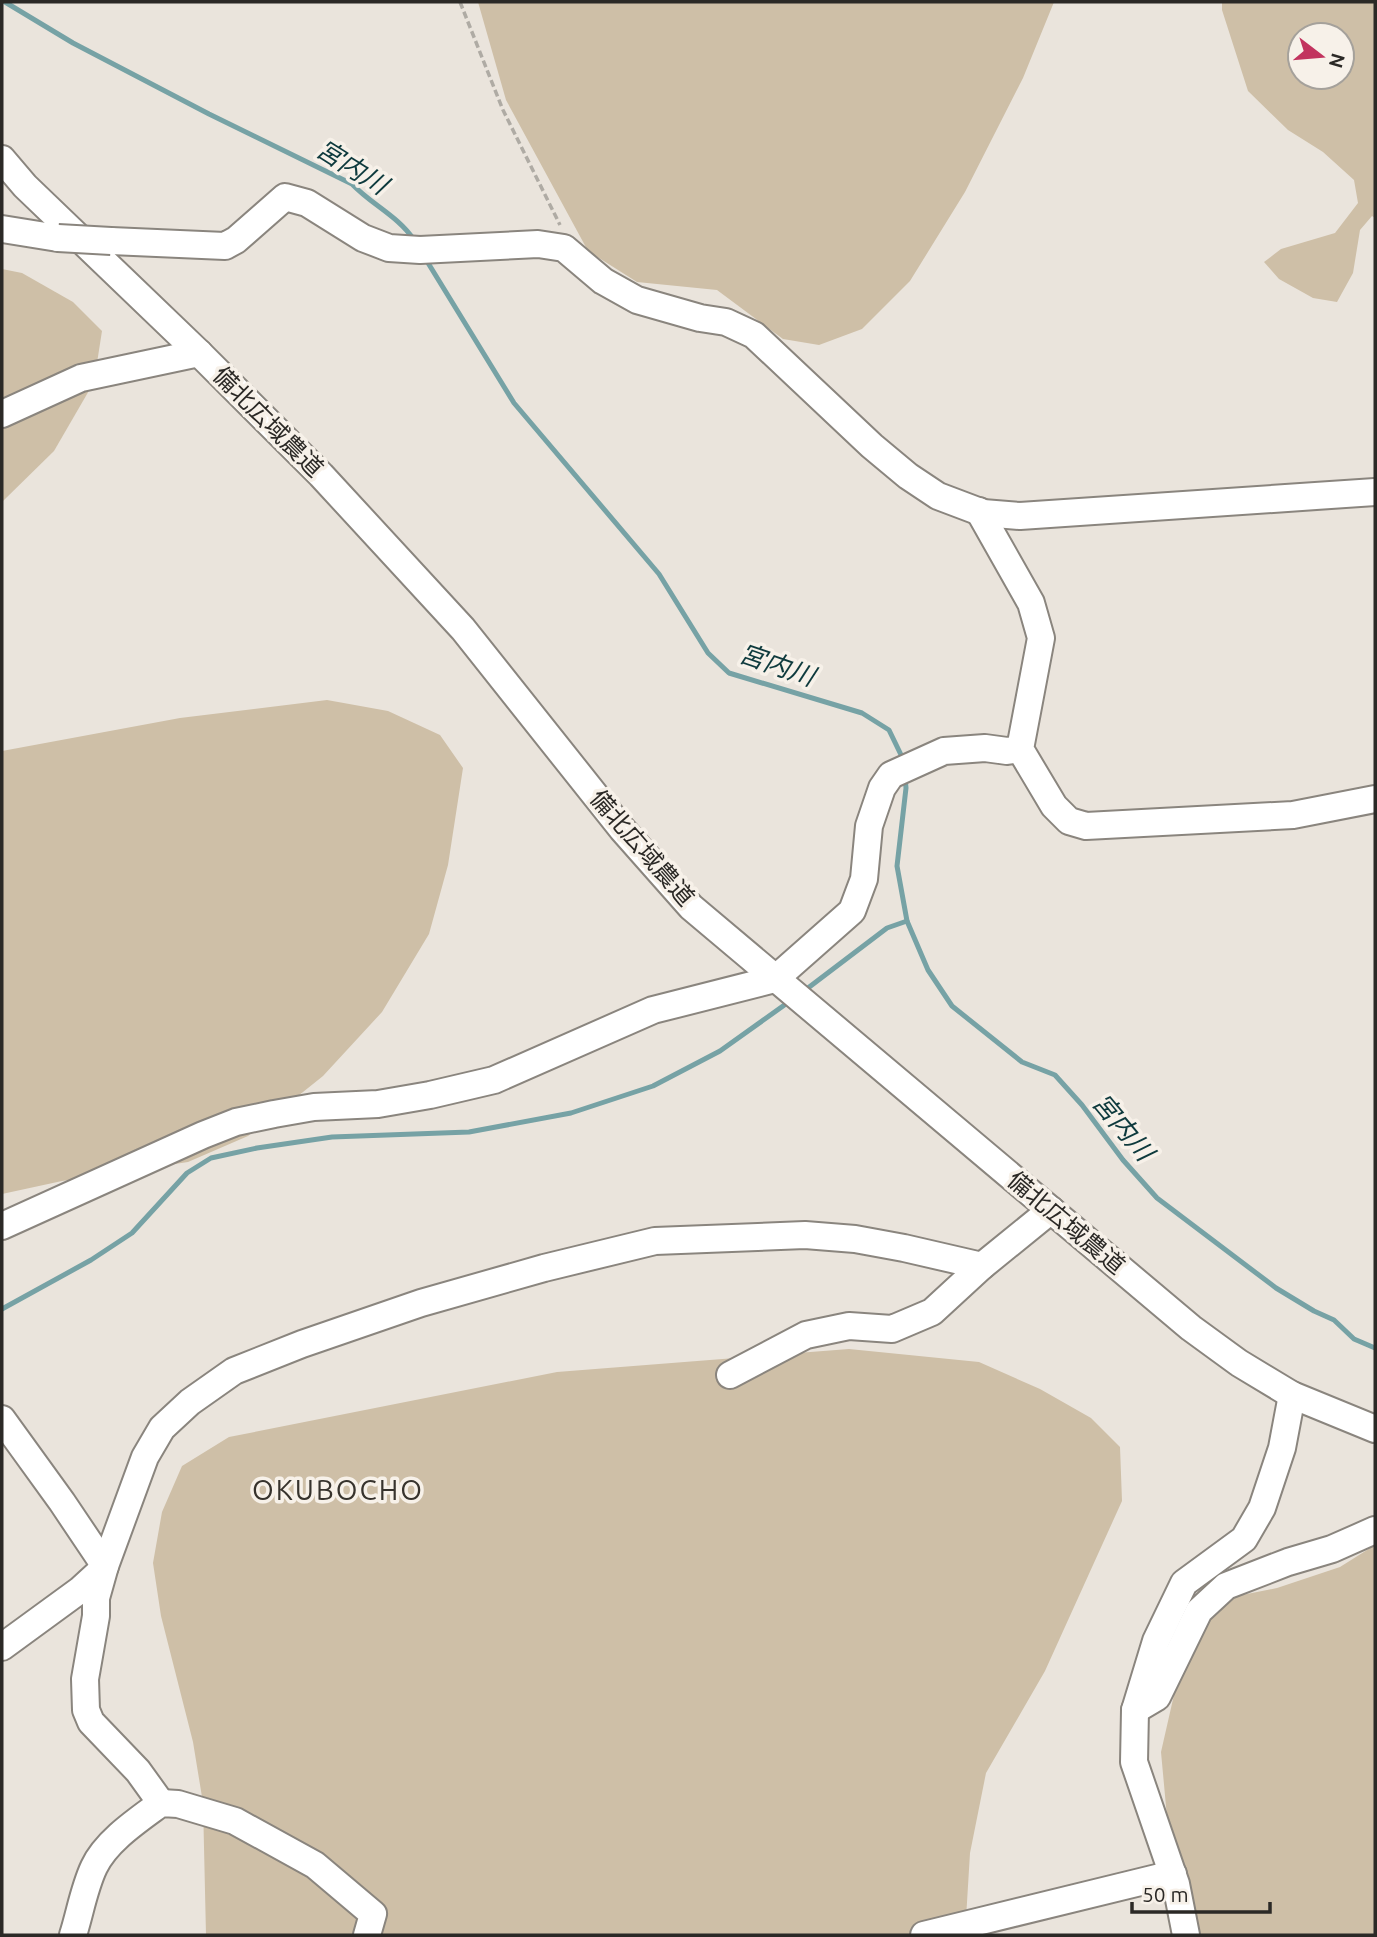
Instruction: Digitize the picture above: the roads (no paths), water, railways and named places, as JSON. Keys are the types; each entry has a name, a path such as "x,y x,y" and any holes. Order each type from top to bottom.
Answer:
{"street":[{"name":"備北広域農道","path":"2,159 26,186 321,475 463,629 622,829 691,906 1191,1328 1239,1363 1292,1395 1375,1429"},
{"path":"2,229 58,238 225,246 236,240 285,197 307,203 363,238 389,248 420,250 538,244 564,248 603,281 637,300 700,318 726,321 754,335 872,446 908,476 939,496 979,511 1020,516 1375,492"},
{"path":"2,414 81,378 199,353"},
{"path":"979,511 1031,603 1041,638 1020,749 1054,806 1069,821 1086,825 1293,815 1375,799"},
{"path":"2,1226 236,1122 314,1107 378,1104 430,1096 494,1080 653,1010 775,979 852,911 864,879 869,826 882,788 891,775 944,751 1020,749"},
{"path":"730,1375 806,1335 849,1326 891,1329 932,1312 982,1266 1051,1210"},
{"path":"161,1803 138,1771 91,1722 86,1710 85,1679 96,1616 96,1598 145,1457 162,1428 190,1402 234,1371 409,1307 544,1268 655,1241 805,1235 855,1239 982,1266"},
{"path":"1185,1935 1173,1874 1134,1762 1135,1710 1156,1641 1184,1583 1244,1539 1262,1508 1282,1448 1292,1395"},
{"path":"2,1419 105,1566"},
{"path":"1135,1710 1157,1697 1199,1611 1226,1586 1288,1562 1332,1549 1375,1530"},
{"path":"2,1647 80,1590 105,1566"},
{"path":"73,1935 94,1868 101,1856 127,1829 161,1803 178,1804 235,1821 315,1865 373,1914 367,1935"},
{"path":"924,1935 1173,1874"}],"waterway":[{"name":"宮内川","path":"5,2 73,43 352,184 400,224 414,240"},
{"name":"宮内川","path":"425,258 514,403 659,574 708,653 729,673 862,713 889,730 904,761"},
{"name":"宮内川","path":"905,777 897,866 907,921 928,970 952,1006 1022,1062 1055,1075 1157,1198 1276,1288 1334,1320 1354,1339 1375,1348"},
{"path":"804,991 887,928 907,921"},
{"path":"2,1309 91,1260 132,1233 187,1173 211,1158 332,1137 469,1132 571,1113 653,1086 720,1051 790,1001"}],"district":[{"name":"OKUBOCHO","path":"338,1490"}]}
